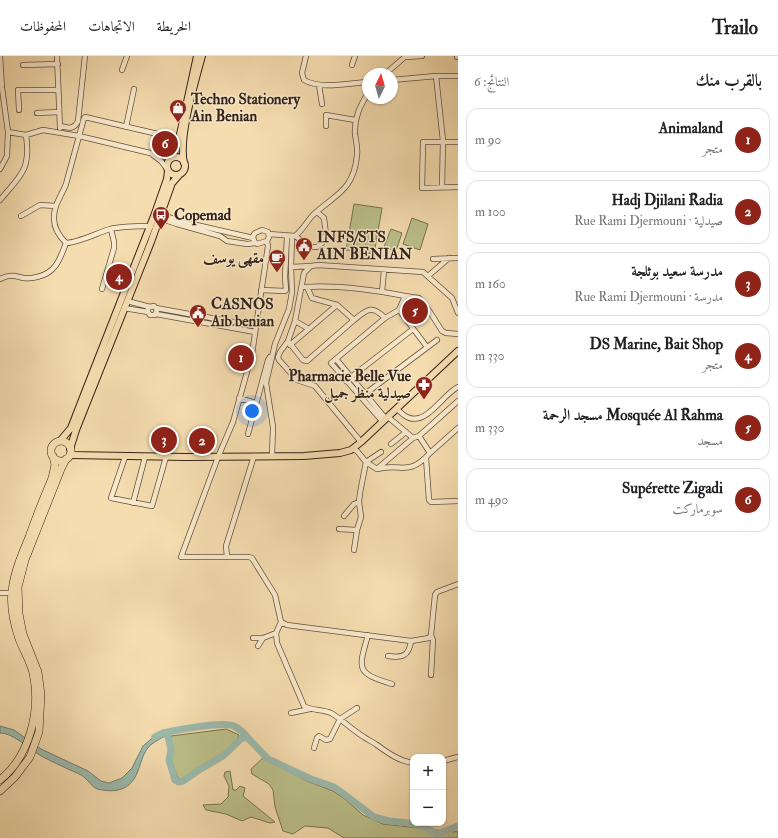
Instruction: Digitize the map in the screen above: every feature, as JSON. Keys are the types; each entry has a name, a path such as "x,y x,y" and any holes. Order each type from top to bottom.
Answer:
{"highway":[{"path":"0,780 7,774 22,754 36,731 33,672 19,639 13,616 12,593 19,560 52,478 55,465 52,447 60,441 67,443 69,454 61,469 25,560 18,587 18,614 23,634 38,672 41,694 36,731 30,757 15,778 0,790"},
{"path":"53,456 58,460 69,454"}],"main road":[{"path":"60,441 71,428 167,179 167,164 179,139 197,56"},
{"path":"202,56 182,143 184,169 172,183 160,218 76,430 69,454 125,457 218,457 304,456 340,453 361,442 458,351"},
{"path":"171,158 179,158 184,163"},
{"path":"168,170 172,175 180,174"}],"street":[{"path":"0,56 2,88 8,132 7,156 0,169"},
{"path":"57,56 60,133"},
{"path":"60,126 71,128 76,126 78,121 85,56"},
{"path":"122,70 126,56"},
{"path":"306,56 302,73 304,80 319,85 362,82"},
{"path":"352,65 355,56"},
{"path":"392,68 405,56 422,56"},
{"path":"23,66 58,64"},
{"path":"398,79 436,76 458,76"},
{"path":"436,76 443,142 442,187"},
{"path":"319,85 322,104"},
{"path":"126,127 134,89"},
{"path":"19,110 18,90 58,90"},
{"path":"261,290 286,290 285,277 292,236 316,212 341,193 352,178 358,147 355,134 355,120 362,104"},
{"path":"38,113 59,112"},
{"path":"326,126 326,115 355,120"},
{"path":"150,226 111,229 82,238 72,243 66,243 60,237 55,227 54,218 56,206 65,185 85,117 179,139"},
{"path":"8,132 26,134 43,130 79,136 171,158"},
{"path":"0,200 23,172 27,160 26,134"},
{"path":"458,142 423,142 422,188 458,187"},
{"path":"148,152 157,157 168,170"},
{"path":"21,216 40,205 56,206"},
{"path":"162,211 169,217 179,221 253,238 256,243"},
{"path":"253,238 255,232 262,230 269,234 292,236 311,247 317,247 322,243 326,234 324,218 316,212"},
{"path":"160,218 219,236 227,241 247,244 260,244 267,241"},
{"path":"102,289 114,248 111,229"},
{"path":"269,234 270,237 267,241 268,246 252,354 233,422 218,457 182,557 252,558 275,595 281,622 287,625 411,641 429,638 431,635"},
{"path":"272,456 273,427 266,383 275,344 289,309 292,292 292,236"},
{"path":"0,279 8,275 30,278 44,276 49,273 61,256 66,243"},
{"path":"428,276 449,258"},
{"path":"433,259 458,258"},
{"path":"291,267 318,265 423,272 452,298 458,313"},
{"path":"289,343 295,321 304,273 311,266"},
{"path":"382,292 384,270"},
{"path":"307,287 312,298 337,305 354,320"},
{"path":"301,288 323,287 382,292 420,298 442,331 446,333 458,334"},
{"path":"405,296 399,310 385,318 331,363 346,381 386,419 406,432 412,438"},
{"path":"127,300 150,307 154,306 156,311 255,332"},
{"path":"337,305 309,329 289,343 280,352 278,357 297,380 315,386 361,442"},
{"path":"148,312 150,307"},
{"path":"124,308 148,312 152,315 156,311 256,326"},
{"path":"289,343 303,360 307,361 354,320 368,310 371,309 380,313 385,318"},
{"path":"399,310 427,347"},
{"path":"216,319 225,326"},
{"path":"295,321 309,329"},
{"path":"346,381 413,328"},
{"path":"363,396 437,340"},
{"path":"248,434 268,360 273,354"},
{"path":"336,359 352,377 363,396"},
{"path":"397,409 406,417 417,419 425,416 458,387"},
{"path":"239,398 256,403"},
{"path":"377,469 412,438 419,436 458,401"},
{"path":"352,448 366,462 377,469 388,467 407,469 426,458 458,429"},
{"path":"391,444 406,432"},
{"path":"419,436 430,453"},
{"path":"354,550 357,530 361,517 359,502 366,462 381,452"},
{"path":"226,557 226,546 254,456"},
{"path":"125,457 112,498 152,506 166,457"},
{"path":"133,503 145,457"},
{"path":"426,458 429,500 431,502 458,501"},
{"path":"344,516 354,504 359,502"},
{"path":"339,529 357,530"},
{"path":"431,675 433,640 431,635 435,595 440,591 458,584"},
{"path":"0,593 12,593"},
{"path":"281,622 276,633 278,643 302,702 304,706 310,709"},
{"path":"253,638 262,638 276,633"},
{"path":"368,636 361,658 363,670 367,675 392,684"},
{"path":"258,646 262,638"},
{"path":"388,656 398,657 404,655 410,647 411,641"},
{"path":"314,748 318,736 323,739 330,739 340,719 357,708"},
{"path":"291,713 310,709 323,710 340,719 363,737 399,759 410,762"},
{"path":"446,760 458,757"}],"green space":[{"path":"354,204 382,208 374,254 346,250"},
{"path":"412,218 428,224 420,250 403,244"},
{"path":"391,229 402,233 396,251 384,247"},
{"path":"226,729 239,735 230,748 214,760 182,779 178,778 171,760 171,736"},
{"path":"263,758 307,781 333,791 345,799 363,815 383,824 454,832 458,831 458,838 344,838 328,828 305,826 293,834 283,831 275,807 273,790 269,784 252,774 251,769"},
{"path":"230,771 233,790 236,790 240,786 245,788 243,796 275,822 270,823 251,817 242,821 226,814 206,810 203,805 221,804 228,797 229,786 224,776 225,772"}],"shaded area":[{"path":"0,726 14,730 41,749 88,771 101,781 109,783 122,778 132,768 143,746 157,734 163,733 167,735 153,743 147,749 136,776 129,785 114,791 107,791 97,789 81,775 43,757 14,737 0,733"}],"waterway":[{"path":"163,733 199,726 228,725 238,728 248,738"},
{"path":"155,737 163,733 168,736 171,750 169,760 175,780 179,782 223,756 242,738 248,738 268,759 311,779 334,787 374,817 422,826 437,834 458,826"}],"place":[{"name":"Techno Stationery Ain Benian","path":"178,123"},
{"name":"Supérette Zigadi","path":"165,144"},
{"name":"Copemad","path":"161,230"},
{"name":"INFS/STS AIN BENIAN","path":"304,261"},
{"name":"مقهى يوسف","path":"277,273"},
{"name":"DS Marine, Bait Shop","path":"119,277"},
{"name":"Mosquée Al Rahma مسجد الرحمة","path":"415,311"},
{"name":"CASNOS Aib benian","path":"198,328"},
{"name":"Animaland","path":"241,358"},
{"name":"Pharmacie Belle Vue صيدلية منظر جميل","path":"424,400"},
{"name":"مدرسة سعيد بوثلجة","path":"164,440"},
{"name":"Hadj Djilani Radia","path":"202,441"}]}
